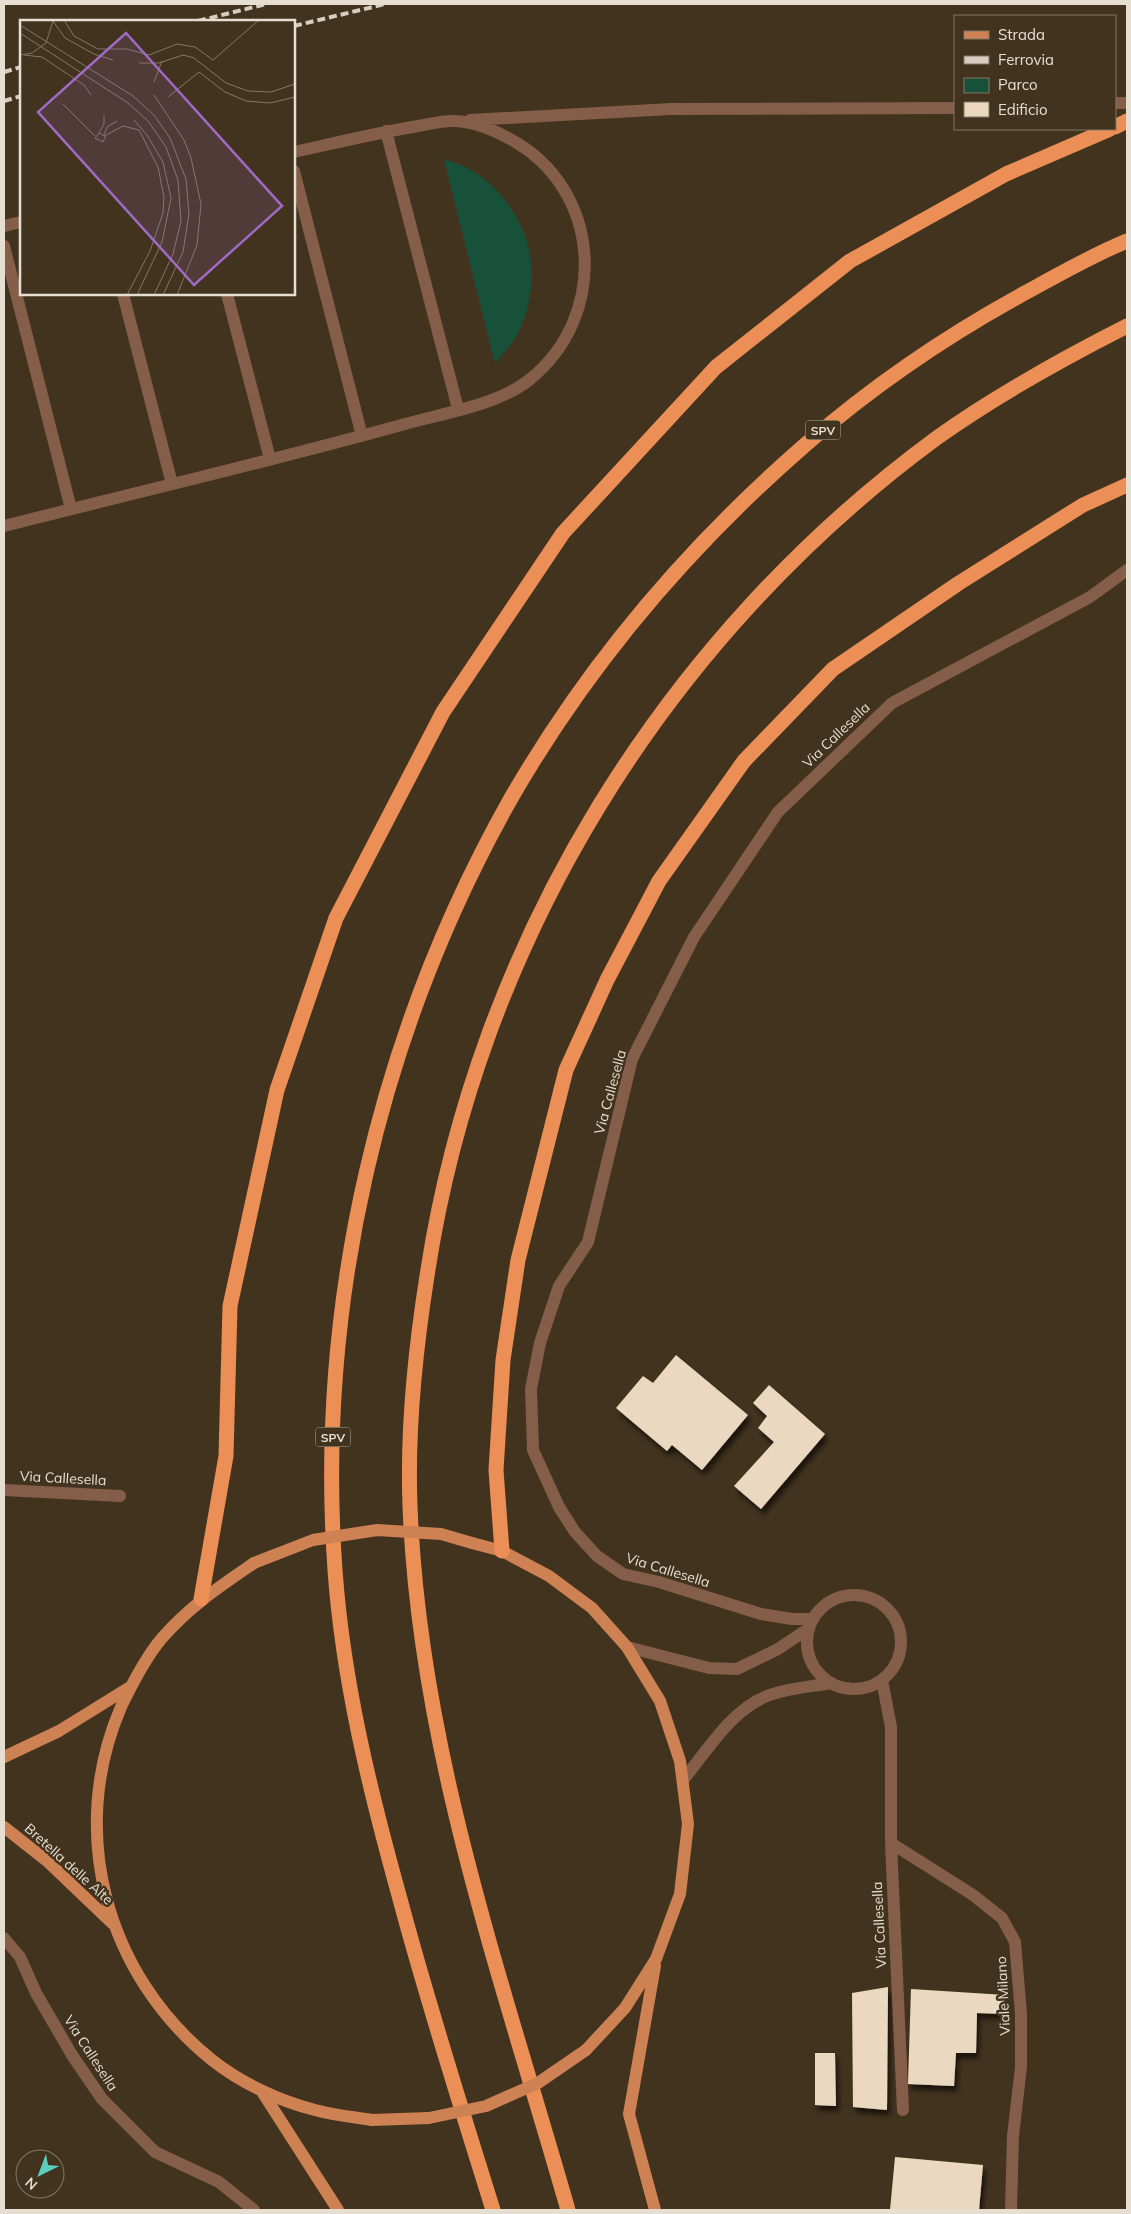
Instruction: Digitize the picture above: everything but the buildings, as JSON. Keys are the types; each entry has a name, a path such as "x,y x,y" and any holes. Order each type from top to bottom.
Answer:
{"highway":[{"path":"201,1599 226,1456 230,1306 277,1090 336,918 443,712 563,533 716,367 850,261 1006,174 1108,130"},
{"name":"SPV","path":"493,2210 443,2050 375,1809 348,1673 336,1578 332,1524 335,1400 338,1347 347,1267 361,1193 396,1062 427,976 448,928 511,800 559,723 605,658 706,538 798,451 840,415 886,380 942,341 1001,306 1127,241"},
{"path":"568,2210 494,1960 457,1823 432,1706 417,1603 410,1508 409,1456 415,1362 435,1218 476,1068 506,988 553,885 576,844 617,775 668,702 737,619 779,574 819,536 886,478 940,436 1006,393 1078,351 1127,326"},
{"path":"502,1552 496,1470 503,1360 518,1260 566,1070 606,980 658,881 744,761 832,669 959,583 1075,510 1127,484"}],"main road":[{"path":"655,2210 629,2114 656,1959 680,1894 688,1824 684,1780 680,1761 660,1701 627,1647 592,1608 550,1576 502,1552 441,1534 377,1530 313,1540 254,1563 201,1599 161,1639 130,1686 111,1732 100,1779 98,1799 96,1828 101,1877 113,1924 138,1975 171,2021 213,2060 261,2090 315,2110 372,2120 430,2118 486,2106 538,2083 586,2050 625,2008 656,1959"},
{"path":"4,1757 59,1731 130,1686"},
{"name":"Bretella delle Alte","path":"4,1827 47,1861 113,1924"},
{"path":"261,2090 338,2210"}],"street":[{"path":"295,152 386,131 454,120 671,109 954,108"},
{"path":"4,526 362,436 495,400 529,381 556,354 575,320 585,283 585,244 574,207 554,174 526,148 492,130 454,120"},
{"path":"386,131 458,409"},
{"path":"295,175 362,436"},
{"path":"4,226 20,222"},
{"path":"4,246 71,509"},
{"path":"124,295 172,484"},
{"path":"227,295 270,459"},
{"name":"Via Callesella","path":"810,1624 761,1614 659,1582 623,1574 597,1556 575,1532 559,1507 533,1450 531,1389 540,1343 559,1286 588,1242 632,1059 694,937 778,812 892,703 1090,597 1127,570"},
{"name":"Via Callesella","path":"4,1490 120,1496"},
{"path":"862,1594 876,1600 889,1610 898,1623 902,1639 900,1655 893,1669 882,1680 870,1686 857,1689 843,1688 831,1683 818,1674 810,1660 806,1644 810,1624 818,1610 830,1600 846,1595 862,1594"},
{"path":"627,1647 710,1668 737,1669 778,1649 810,1624"},
{"name":"Via Callesella","path":"882,1680 891,1727 891,1843 903,2110"},
{"path":"684,1780 726,1726 743,1709 774,1694 831,1683"},
{"name":"Viale Milano","path":"891,1843 973,1895 1002,1918 1015,1942 1021,2014 1021,2067 1013,2136 1011,2210"},
{"name":"Via Callesella","path":"4,1938 20,1957 36,1993 102,2099 155,2152 219,2182 254,2210"}],"green space":[{"path":"444,159 475,172 496,190 511,208 521,226 528,246 531,289 526,311 516,337 495,363"}],"railway":[{"path":"202,20 266,4"},
{"path":"295,26 385,4"},
{"path":"4,72 20,67"},
{"path":"4,101 20,96"}]}
